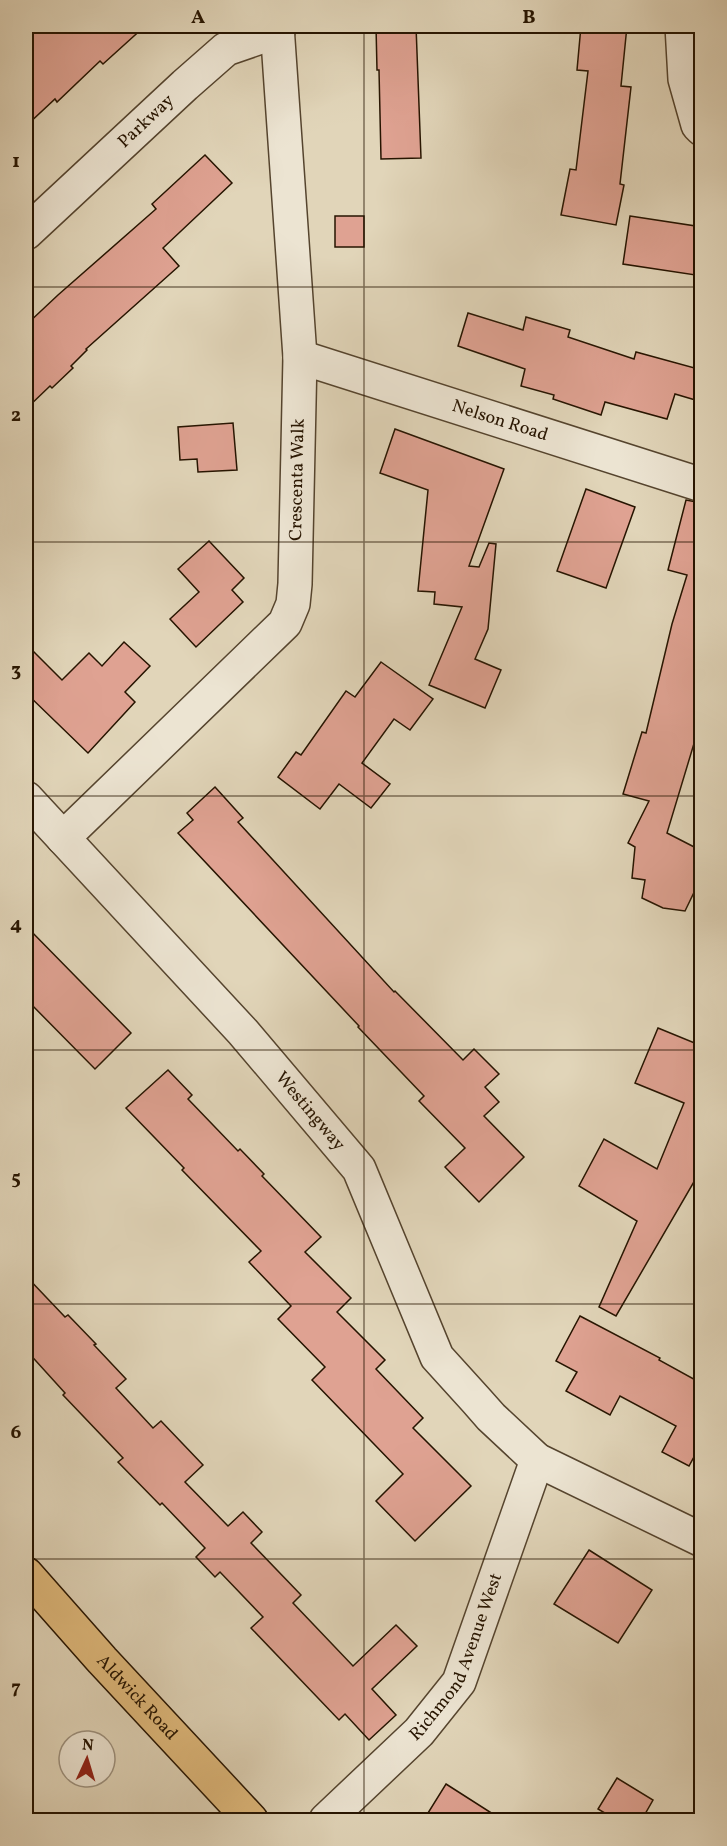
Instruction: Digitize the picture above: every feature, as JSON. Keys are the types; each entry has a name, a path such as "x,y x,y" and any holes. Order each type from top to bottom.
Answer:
{"main road":[{"name":"Aldwick Road","path":"26,1574 250,1821"}],"street":[{"path":"682,26 685,79 698,125 702,129"},
{"name":"Parkway","path":"26,233 226,49 278,28"},
{"name":"Crescenta Walk","path":"63,838 285,623 293,604 300,357 278,28"},
{"name":"Nelson Road","path":"300,357 702,485"},
{"name":"Westingway","path":"26,798 243,1032 359,1168 436,1357 491,1417 537,1460 697,1527"},
{"name":"Richmond Avenue West","path":"326,1821 419,1732 459,1682 537,1460"}],"building":[{"path":"41,26 145,26 103,64 100,61 57,102 55,99 26,126 26,41"},
{"path":"376,26 416,26 421,158 381,159"},
{"path":"581,26 627,26 621,86 631,87 620,184 624,185 616,225 561,215 570,169 576,170 588,71 577,70"},
{"path":"205,155 232,183 163,248 179,266 86,349 71,366 73,368 26,409 26,325 156,209 152,204"},
{"path":"335,216 364,216 364,247 335,247"},
{"path":"630,216 702,227 702,276 623,264"},
{"path":"468,313 523,330 526,317 570,330 568,337 634,359 636,352 702,370 702,402 675,394 667,419 605,402 601,415 553,399 554,395 521,386 525,369 458,346"},
{"path":"233,423 237,470 198,472 197,459 180,460 178,427"},
{"path":"395,429 504,469 469,566 479,567 489,543 496,544 488,629 475,659 501,670 485,708 429,685 462,607 434,604 435,592 418,591 428,490 380,473"},
{"path":"586,489 635,507 606,588 557,571"},
{"path":"686,500 702,503 702,717 667,833 702,851 699,882 685,911 663,908 642,898 645,880 632,878 635,847 628,843 649,801 623,794 642,732 646,733 672,624 687,575 668,570"},
{"path":"209,541 244,578 232,590 243,602 196,647 170,619 199,592 178,569"},
{"path":"124,642 150,666 125,692 135,702 88,753 26,693 26,644 62,680 89,653 102,666"},
{"path":"381,662 433,699 410,730 394,719 362,763 390,784 371,808 339,784 320,809 278,777 296,752 301,755 346,691 355,697"},
{"path":"215,787 243,818 238,822 394,992 463,1060 474,1049 499,1074 485,1087 499,1102 484,1116 524,1157 479,1202 445,1167 465,1148 419,1101 424,1096 178,833 193,820 187,813"},
{"path":"26,926 131,1033 95,1069 26,999"},
{"path":"658,1028 702,1046 702,1168 616,1316 599,1307 637,1221 579,1186 604,1139 657,1169 684,1103 635,1083"},
{"path":"168,1070 192,1095 188,1099 238,1151 240,1149 264,1174 262,1176 321,1237 305,1252 351,1298 337,1312 385,1360 376,1369 423,1418 413,1428 471,1486 415,1541 376,1501 403,1474 312,1380 325,1367 278,1319 291,1306 249,1262 261,1251 182,1170 184,1168 126,1108"},
{"path":"26,1276 65,1317 68,1315 126,1379 116,1388 153,1428 161,1421 203,1465 185,1482 228,1526 243,1512 262,1532 251,1543 301,1595 293,1603 353,1666 396,1625 417,1646 372,1689 396,1715 369,1740 345,1714 339,1720 251,1628 263,1617 220,1572 215,1577 196,1557 205,1548 118,1462 123,1458 63,1395 65,1393 26,1350"},
{"path":"580,1316 660,1358 659,1360 699,1382 702,1378 702,1442 689,1466 662,1452 676,1426 620,1396 610,1415 566,1391 577,1372 556,1361"},
{"path":"589,1550 652,1590 618,1643 554,1604"},
{"path":"617,1778 653,1800 641,1821 618,1821 598,1809"},
{"path":"446,1784 504,1821 423,1821"}]}
